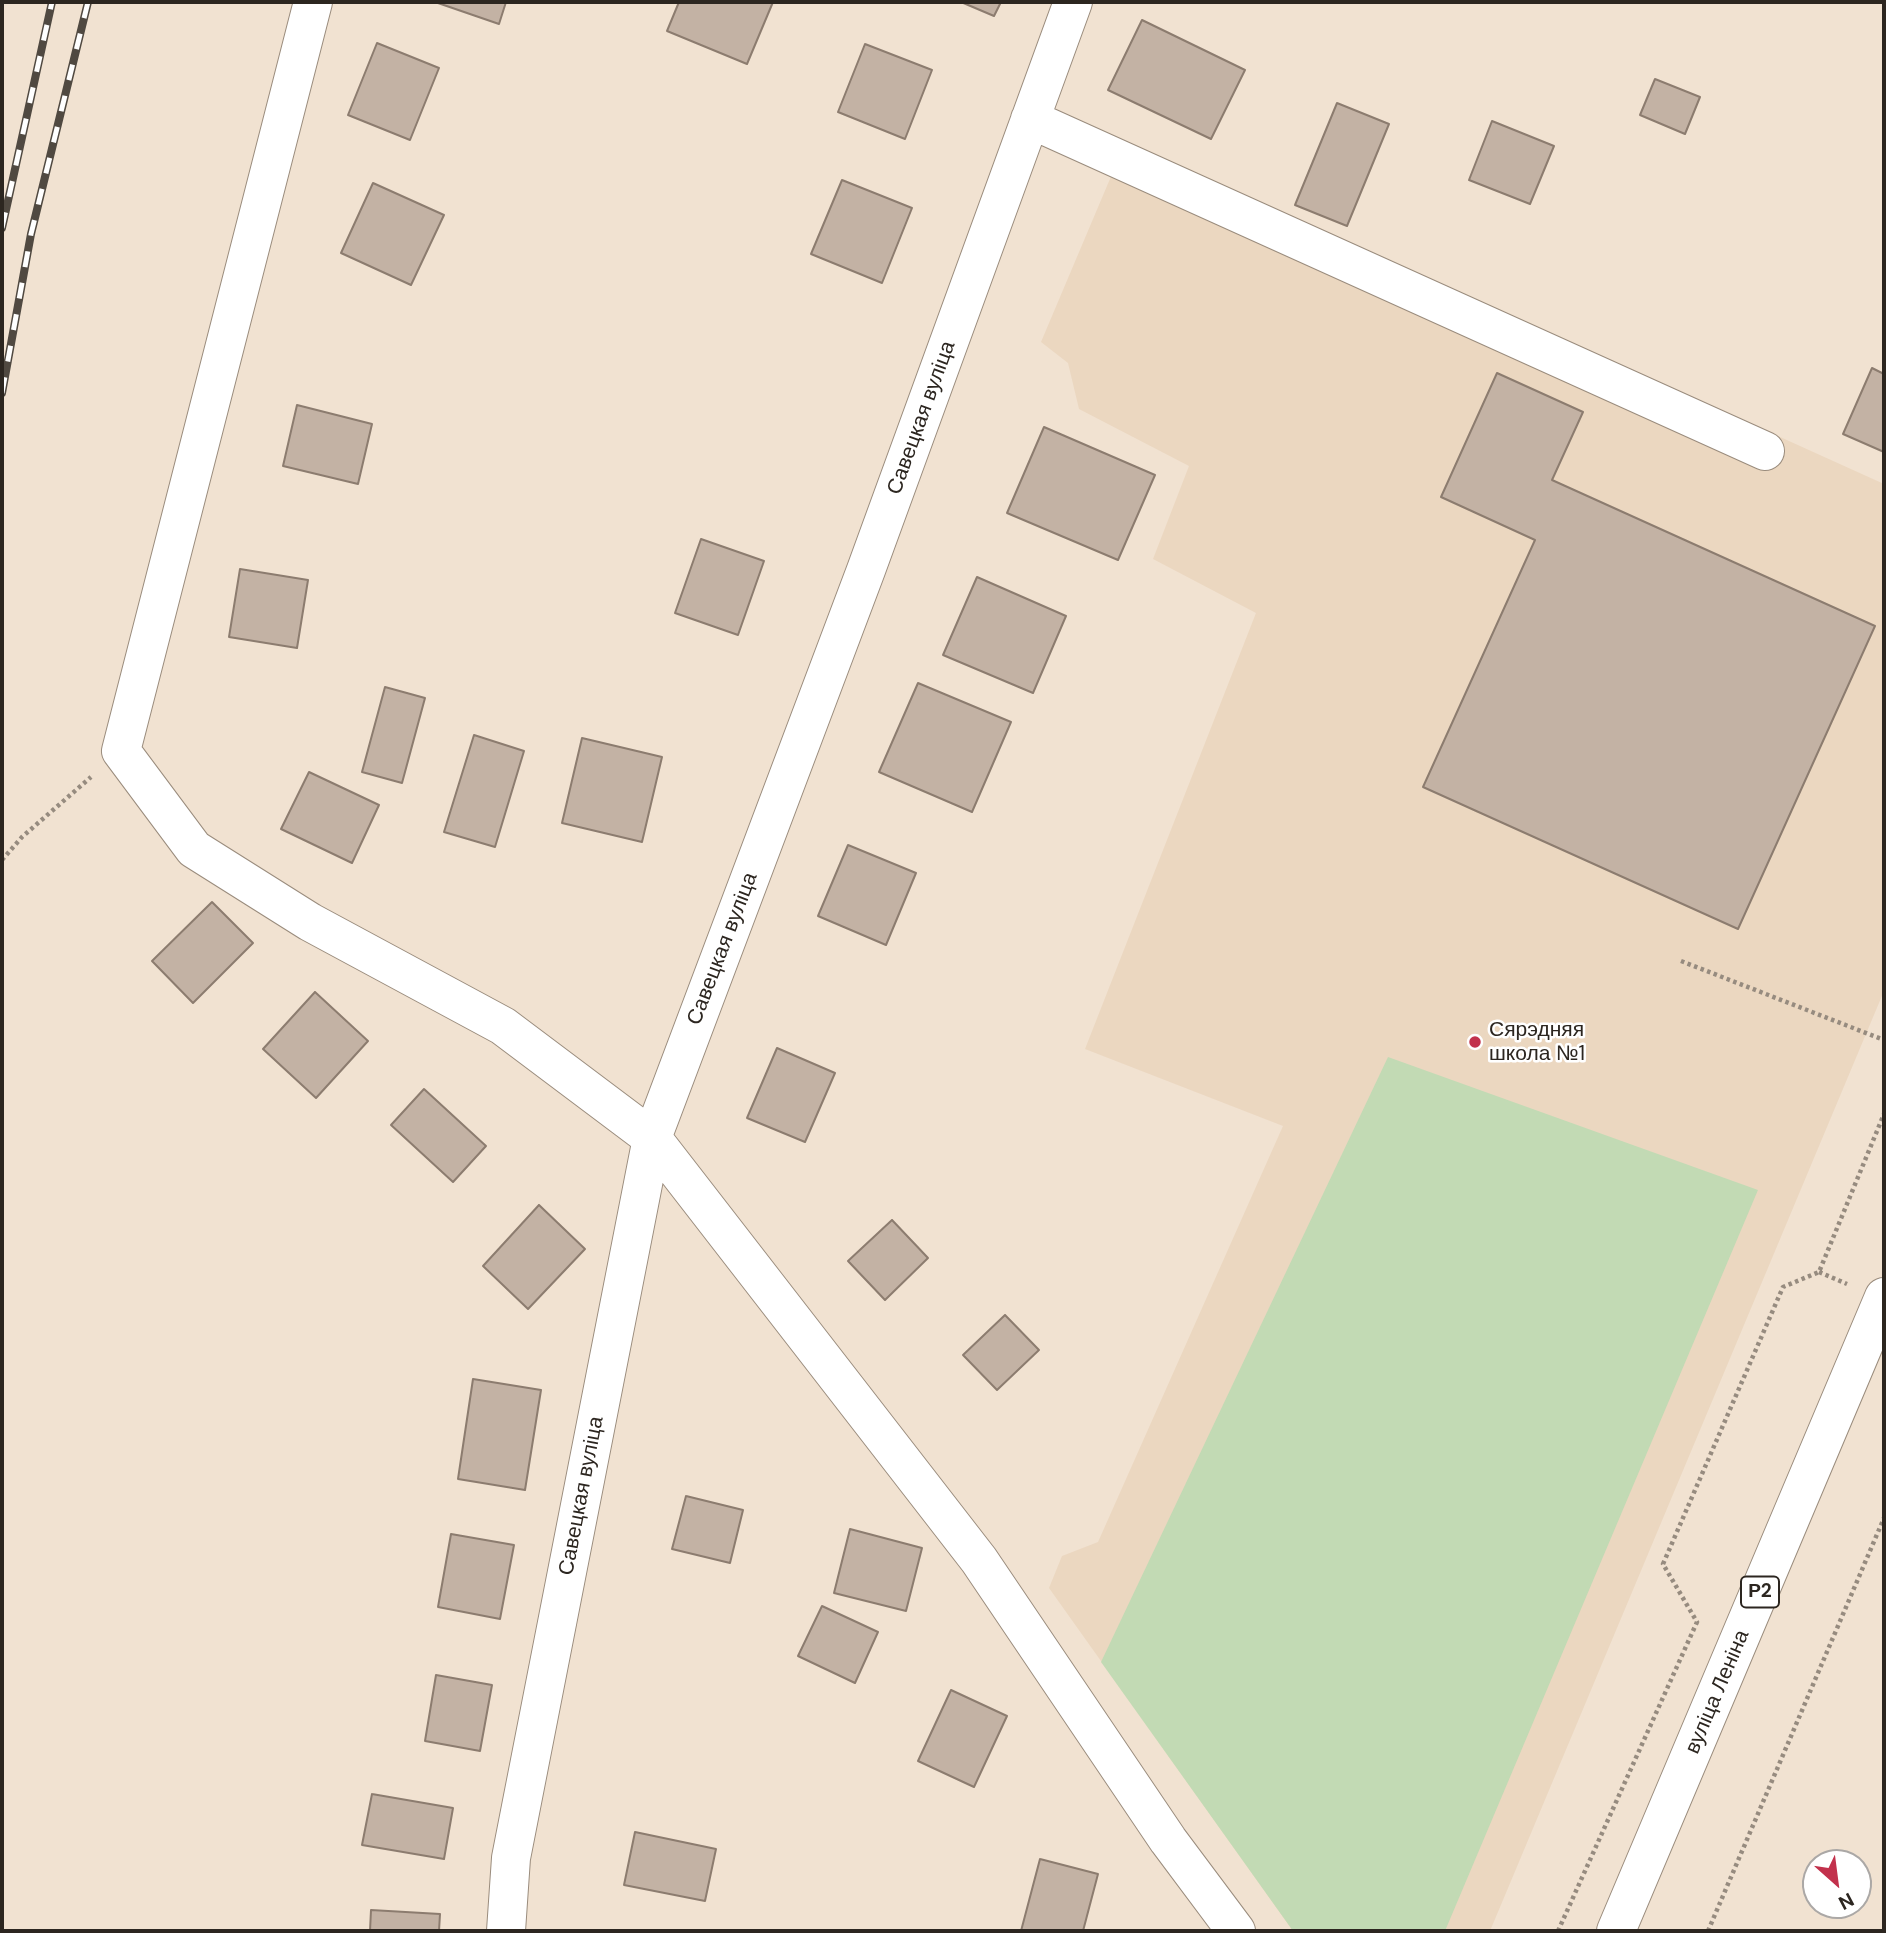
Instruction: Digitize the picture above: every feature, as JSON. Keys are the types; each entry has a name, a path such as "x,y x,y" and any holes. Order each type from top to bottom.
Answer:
{"street":[{"path":"313,2 121,751 194,849 310,922 503,1026 652,1138 979,1560 1168,1840 1236,1931"},
{"name":"Савецкая вуліца","path":"506,1931 511,1858 652,1138 861,583 1073,2"},
{"path":"1030,119 1765,451"},
{"name":"вуліца Леніна","path":"1616,1931 1884,1297"}],"path":[{"path":"2,860 22,837 121,751"},
{"path":"1681,961 1884,1040"},
{"path":"1558,1931 1697,1622 1663,1564 1783,1287 1819,1272 1884,1114"},
{"path":"1708,1931 1884,1518"}],"shaded area":[{"name":"Сярэдняя школа №1","path":"1126,141 1884,484 1884,991 1490,1931 1293,1931 1049,1588 1062,1556 1098,1542 1283,1126 1085,1049 1256,613 1153,559 1189,466 1079,409 1068,363 1041,342"}],"green space":[{"path":"1388,1057 1758,1190 1445,1931 1293,1931 1101,1662"}],"building":[{"path":"435,2 506,2 499,24"},
{"path":"679,2 773,2 747,64 667,31"},
{"path":"961,2 1001,2 994,16"},
{"path":"1142,20 1245,70 1211,139 1108,90"},
{"path":"377,43 439,68 410,140 348,115"},
{"path":"865,44 932,70 905,139 838,112"},
{"path":"1655,79 1700,97 1685,134 1640,115"},
{"path":"1337,103 1389,124 1347,226 1295,205"},
{"path":"1492,121 1554,146 1530,204 1469,180"},
{"path":"842,180 912,208 882,283 811,254"},
{"path":"373,183 444,215 411,285 341,253"},
{"path":"1872,368 1884,374 1884,452 1843,434"},
{"path":"1497,373 1583,412 1552,480 1875,626 1738,929 1423,787 1535,540 1441,497"},
{"path":"297,405 372,424 358,484 283,466"},
{"path":"1044,427 1155,475 1118,560 1007,513"},
{"path":"701,539 764,561 738,635 675,613"},
{"path":"240,569 308,580 297,648 229,637"},
{"path":"977,577 1066,616 1033,693 943,655"},
{"path":"918,683 1011,722 972,812 879,772"},
{"path":"385,687 425,698 402,783 362,772"},
{"path":"474,735 524,751 495,847 444,832"},
{"path":"582,738 662,757 642,842 562,823"},
{"path":"309,772 379,805 352,863 281,829"},
{"path":"848,845 916,873 886,945 818,916"},
{"path":"212,902 253,943 193,1003 152,961"},
{"path":"315,992 368,1041 316,1098 263,1049"},
{"path":"777,1048 835,1073 805,1142 747,1118"},
{"path":"424,1089 486,1146 453,1182 391,1125"},
{"path":"539,1205 585,1249 528,1309 483,1266"},
{"path":"892,1220 928,1258 885,1300 848,1261"},
{"path":"1005,1315 1039,1350 997,1390 963,1355"},
{"path":"473,1379 541,1390 525,1490 458,1479"},
{"path":"686,1496 743,1510 730,1563 672,1549"},
{"path":"850,1529 922,1548 906,1611 834,1593"},
{"path":"451,1534 514,1545 500,1619 438,1607"},
{"path":"822,1606 878,1632 855,1683 798,1656"},
{"path":"436,1675 492,1685 480,1751 425,1741"},
{"path":"951,1690 1007,1716 974,1787 918,1761"},
{"path":"372,1794 453,1808 444,1859 362,1845"},
{"path":"635,1832 716,1849 705,1901 624,1885"},
{"path":"1040,1859 1098,1874 1083,1931 1021,1931"},
{"path":"371,1910 440,1914 439,1931 370,1931"}],"railway":[{"path":"2,228 52,2"},
{"path":"2,393 31,234 88,2"}],"place":[{"name":"Сярэдняя школа №1","path":"1475,1042"}]}
